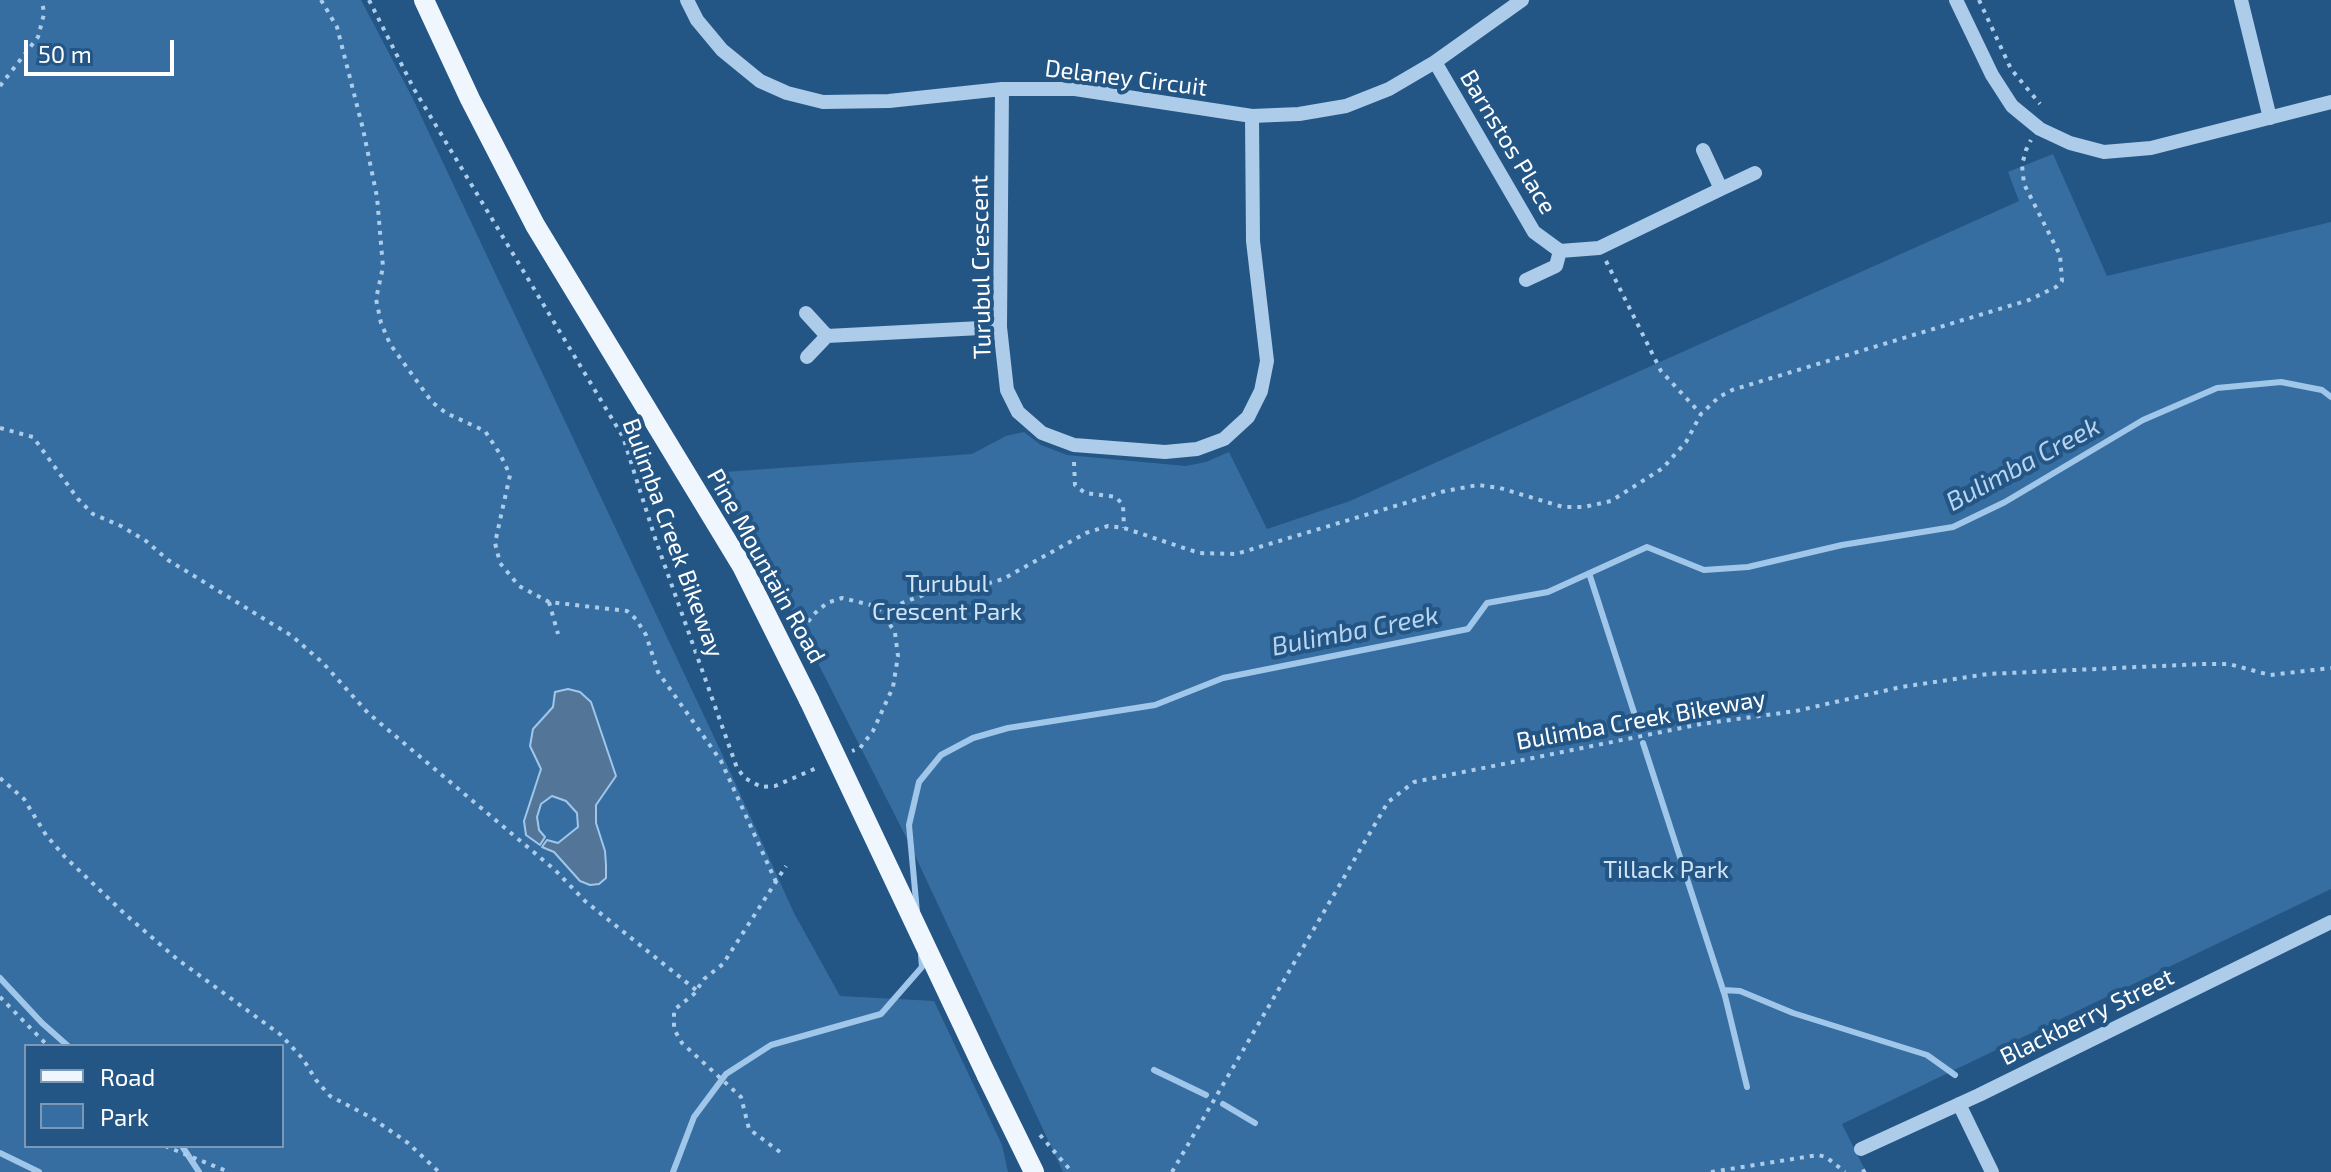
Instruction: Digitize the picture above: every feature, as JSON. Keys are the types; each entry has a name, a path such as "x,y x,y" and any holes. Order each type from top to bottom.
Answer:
{"main road":[{"name":"Pine Mountain Road","path":"424,0 470,99 535,225 742,566 1034,1172"}],"street":[{"name":"Delaney Circuit","path":"687,0 697,20 722,50 760,81 787,93 823,102 889,101 1002,89 1075,89 1252,116 1299,114 1346,106 1389,89 1435,62 1522,0"},
{"path":"1956,0 1992,75 2012,106 2040,129 2070,143 2104,152 2151,148 2331,102"},
{"path":"2241,0 2270,118"},
{"name":"Barnstos Place","path":"1435,62 1534,232 1560,251"},
{"name":"Turubul Crescent","path":"1002,89 1000,327 1007,390 1018,412 1042,433 1074,445 1165,452 1197,449 1224,439 1248,417 1261,391 1267,361 1253,241 1252,116"},
{"path":"1703,150 1721,189"},
{"path":"1526,280 1556,266 1560,251 1599,248 1755,173"},
{"path":"806,313 827,336"},
{"path":"807,357 827,336 1000,327"},
{"name":"Blackberry Street","path":"1861,1149 2331,922"},
{"path":"1959,1104 1992,1172"}],"path":[{"path":"0,86 38,37 44,14 42,0"},
{"path":"321,0 337,27 377,197 383,267 376,299 381,323 390,344 432,402 446,413 485,431 500,454 510,475 495,543 500,563 519,586 549,602 627,611 636,619 646,635 658,672 721,761 776,882"},
{"name":"Bulimba Creek Bikeway","path":"369,0 414,89 623,437 656,541 737,768 745,778 761,787 775,786 831,761"},
{"path":"885,616 902,603 926,594 1003,579 1086,533 1108,526 1124,528 1199,553 1236,554 1445,491 1478,485 1500,488 1563,507 1584,507 1611,501 1663,468 1686,442 1701,414 1719,397 1732,390 2029,300 2056,287 2062,281 2060,255 2024,184 2022,165 2026,150 2040,129 2043,108 2011,69 1979,0"},
{"path":"1599,248 1661,371 1701,414"},
{"path":"0,428 33,437 78,499 93,514 146,541 168,560 292,636 323,663 368,713 555,870 585,901 696,990"},
{"path":"1074,445 1075,485 1085,493 1116,497 1123,505 1124,528"},
{"path":"799,644 804,627 814,614 827,603 842,598 871,605 885,616 895,633 898,656 893,687 873,731 860,748 846,754"},
{"path":"549,602 558,634"},
{"name":"Bulimba Creek Bikeway","path":"1172,1172 1388,802 1414,782 1701,724 1796,711 1901,687 1988,674 2203,664 2229,664 2270,675 2331,668"},
{"path":"0,778 24,799 46,835 65,857 126,915 177,959 281,1035 330,1096 408,1143 439,1172"},
{"path":"780,1152 749,1129 741,1097 682,1043 674,1029 674,1010 723,964 786,866"},
{"path":"0,997 46,1044"},
{"path":"1033,1126 1072,1172"},
{"path":"169,1148 229,1172"},
{"path":"1711,1172 1818,1155 1826,1157 1845,1172"}],"green space":[{"path":"0,0 361,0 413,99 794,913 840,996 934,1001 1002,1145 1008,1172 0,1172"},
{"name":"Tillack Park","path":"2053,154 2107,276 2331,222 2331,889 1842,1124 1866,1172 1063,1172 912,849 779,586 711,473 972,454 1006,436 1024,432 1041,445 1067,455 1186,466 1229,452 1267,529 1350,501 2019,201 2008,172"}],"shaded area":[{"path":"568,689 580,692 591,702 616,776 596,805 596,823 606,865 606,878 599,884 580,881 554,852 542,847 547,840 558,843 578,827 577,813 566,801 552,796 541,804 537,817 539,830 545,837 540,845 526,835 524,821 541,769 530,746 533,729 553,707 555,692"}],"waterway":[{"name":"Bulimba Creek","path":"917,912 909,825 919,782 941,755 973,738 1008,728 1155,705 1223,678 1468,629 1487,603 1548,592 1647,547 1704,570 1748,567 1842,545 1953,527 2005,502 2143,420 2217,388 2281,382 2322,390 2331,397"},
{"path":"1589,573 1639,728"},
{"path":"1643,743 1725,996 1747,1087"},
{"name":"Bulimba Creek","path":"673,1172 694,1117 726,1074 771,1045 881,1014 922,967 921,955"},
{"path":"0,978 66,1044"},
{"path":"1723,990 1740,991 1793,1013 1927,1055 1955,1075"},
{"path":"1154,1070 1206,1095"},
{"path":"1223,1104 1255,1123"},
{"path":"183,1148 199,1172"},
{"name":"Bulimba Creek","path":"0,1153 39,1172"}],"park label":[{"name":"Turubul Crescent Park","path":"947,598"}]}
